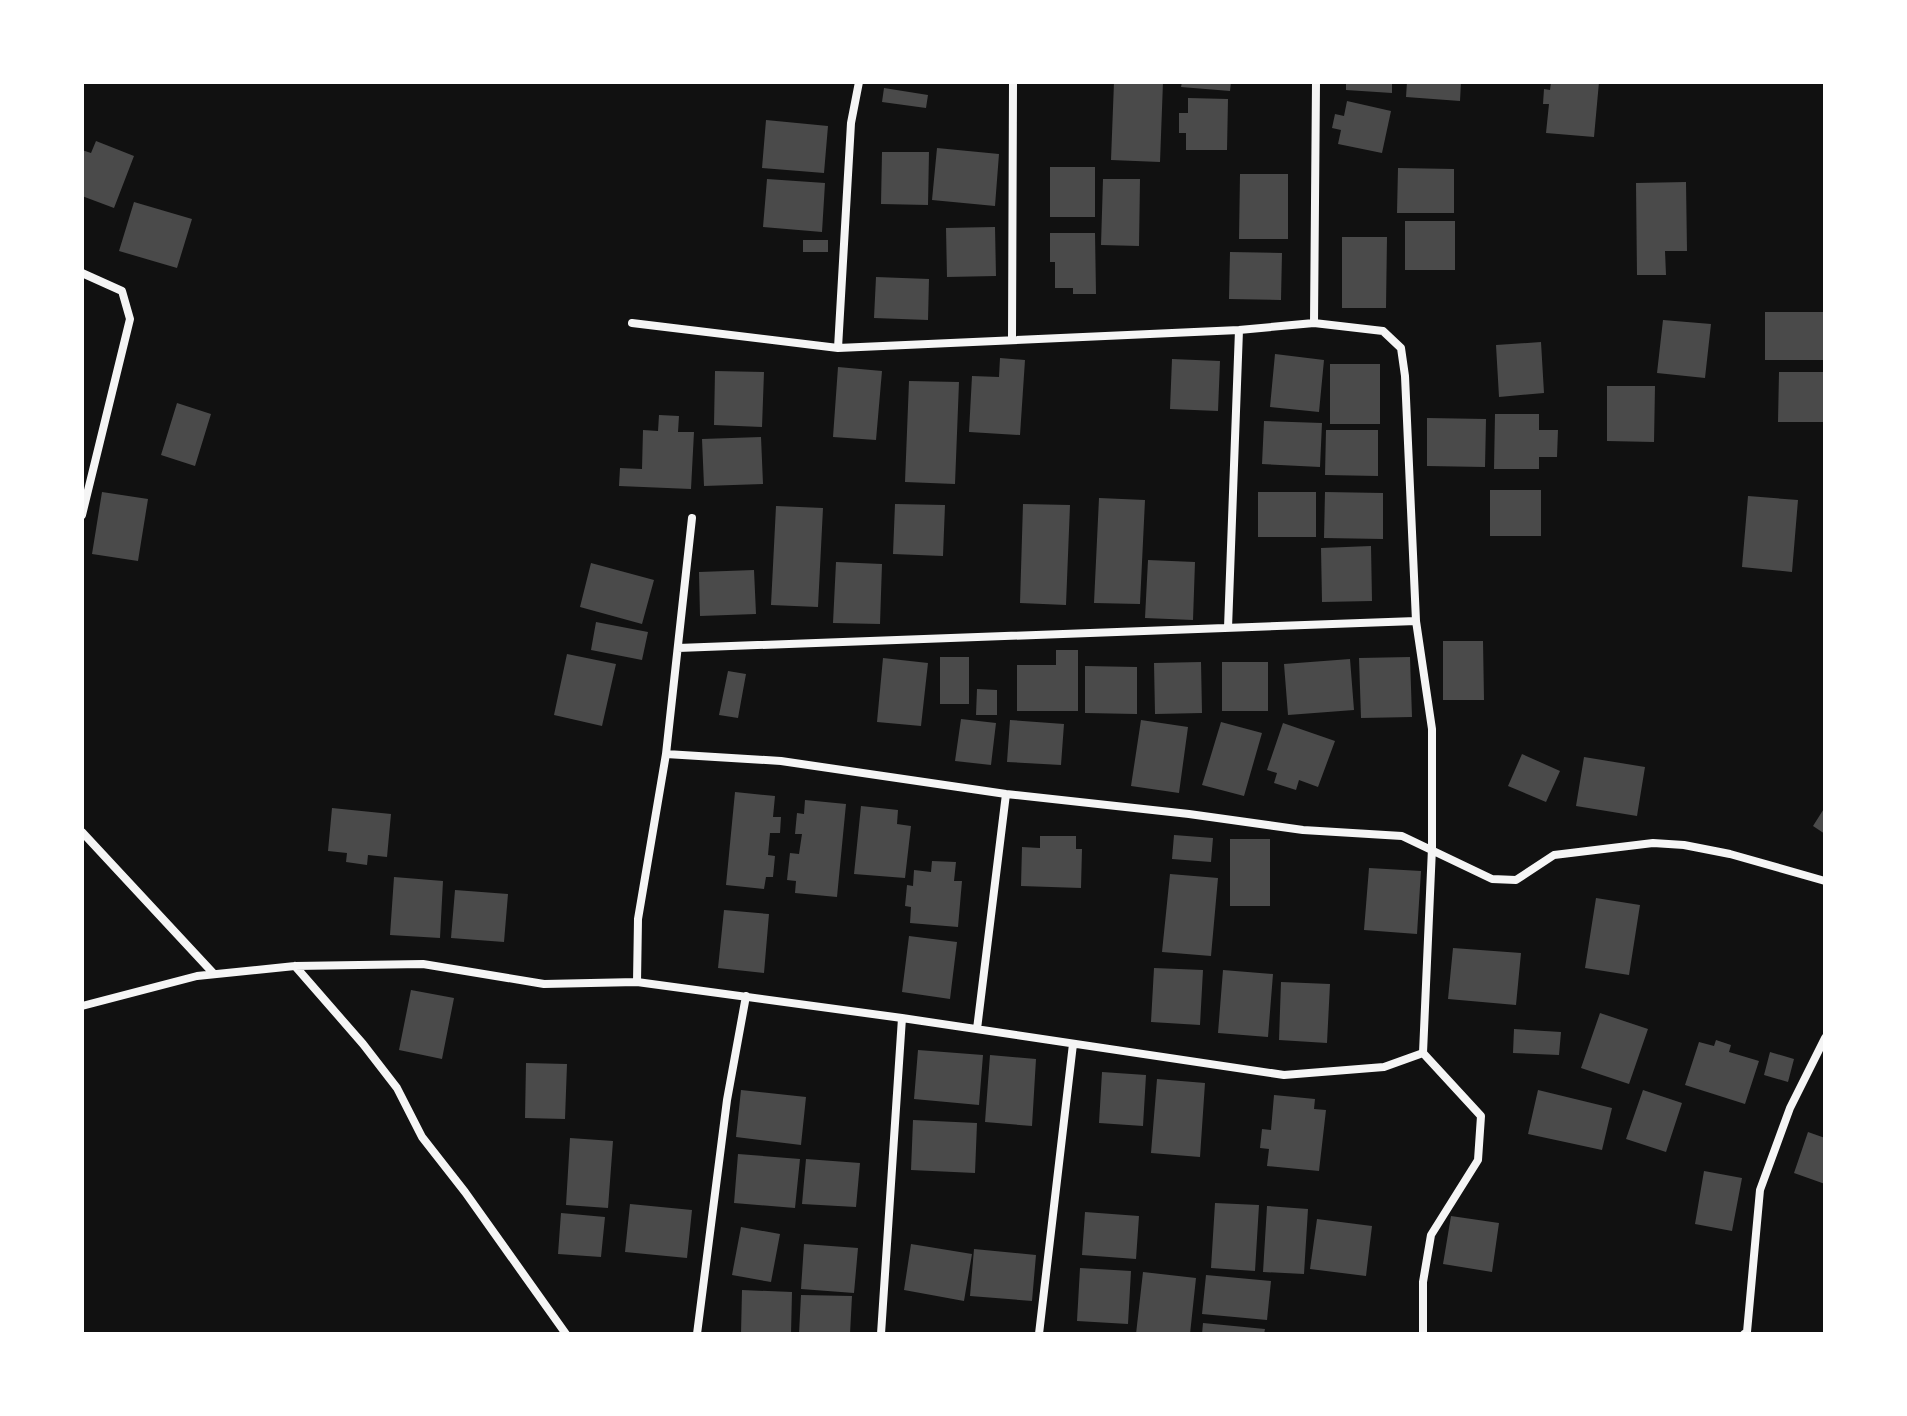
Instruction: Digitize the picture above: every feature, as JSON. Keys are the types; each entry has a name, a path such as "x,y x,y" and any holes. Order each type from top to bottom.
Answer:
{"street":[{"path":"838,348 851,123 859,82"},
{"path":"1012,340 1013,82"},
{"path":"1314,323 1316,82"},
{"path":"82,273 122,291 130,319 82,515"},
{"path":"632,323 838,348 1239,330 1314,323 1383,331 1401,348 1405,376 1416,621 1432,729 1432,848 1423,1053 1481,1116 1478,1160 1431,1235 1423,1282 1423,1334"},
{"path":"1228,628 1239,330"},
{"path":"637,982 638,919 666,754 692,518"},
{"path":"678,648 1416,621"},
{"path":"666,754 781,761 1006,794 1303,830 1402,836 1492,879 1516,880 1554,855 1653,843 1684,845 1730,854 1825,881"},
{"path":"977,1029 1006,794"},
{"path":"82,832 214,974"},
{"path":"82,1006 197,976 295,966 423,964 544,984 637,982 746,996 1284,1075 1384,1067 1423,1053"},
{"path":"295,966 397,1088 422,1137 566,1334"},
{"path":"697,1334 727,1100 746,996"},
{"path":"881,1334 902,1018"},
{"path":"1744,1334 1747,1332 1760,1190 1790,1108 1825,1038"},
{"path":"1039,1334 1073,1044"}],"building":[{"path":"1114,82 1163,82 1160,162 1111,160"},
{"path":"1182,82 1231,82 1230,91 1181,87"},
{"path":"1346,82 1392,82 1392,93 1346,90"},
{"path":"1407,82 1461,82 1460,101 1406,97"},
{"path":"1551,82 1599,82 1594,137 1546,133 1549,104 1543,104 1544,89 1550,90"},
{"path":"884,88 928,95 926,108 882,102"},
{"path":"1188,98 1228,99 1227,150 1186,150 1186,133 1179,133 1179,113 1188,113"},
{"path":"1347,101 1391,111 1382,153 1338,144 1341,130 1332,128 1335,114 1344,116"},
{"path":"766,120 828,126 824,173 762,168"},
{"path":"96,141 134,156 114,208 82,196 82,150 91,153"},
{"path":"937,148 999,154 995,206 932,200"},
{"path":"882,152 929,152 928,205 881,204"},
{"path":"1050,167 1095,167 1095,217 1050,217"},
{"path":"1398,168 1454,169 1454,213 1397,213"},
{"path":"1240,174 1288,174 1288,239 1239,239"},
{"path":"767,179 825,183 822,232 763,227"},
{"path":"1103,179 1140,179 1139,246 1101,245"},
{"path":"1686,182 1687,251 1665,251 1666,275 1637,275 1636,183"},
{"path":"134,202 192,219 177,268 119,251"},
{"path":"1405,221 1455,221 1455,270 1405,270"},
{"path":"995,227 996,276 947,277 946,228"},
{"path":"1050,233 1095,233 1096,294 1073,294 1073,288 1055,288 1055,262 1050,262"},
{"path":"1342,237 1387,237 1386,308 1342,308"},
{"path":"803,240 828,240 828,252 803,252"},
{"path":"1230,252 1282,253 1281,300 1229,299"},
{"path":"876,277 929,279 928,320 874,318"},
{"path":"1765,312 1825,312 1825,360 1765,360"},
{"path":"1663,320 1711,324 1705,378 1657,373"},
{"path":"1541,342 1544,393 1499,397 1496,345"},
{"path":"1275,354 1324,360 1319,412 1270,407"},
{"path":"1000,358 1025,360 1020,435 969,432 972,376 999,377"},
{"path":"1172,359 1220,361 1218,411 1170,409"},
{"path":"1330,364 1380,364 1380,424 1330,424"},
{"path":"838,367 882,371 876,440 833,437"},
{"path":"715,371 764,372 762,427 714,425"},
{"path":"1779,372 1825,372 1825,422 1778,422"},
{"path":"909,381 959,382 955,484 905,482"},
{"path":"1607,386 1655,386 1654,442 1607,441"},
{"path":"177,403 211,414 195,466 161,455"},
{"path":"1495,414 1539,414 1539,430 1558,430 1557,457 1539,457 1539,469 1494,469"},
{"path":"659,415 679,416 678,432 694,432 691,489 619,486 620,468 642,469 643,430 658,431"},
{"path":"1427,418 1486,419 1485,467 1427,466"},
{"path":"1264,421 1322,423 1320,467 1262,464"},
{"path":"1326,430 1378,430 1378,476 1325,475"},
{"path":"761,437 763,484 704,486 702,439"},
{"path":"1490,490 1541,490 1541,536 1490,536"},
{"path":"102,492 148,499 138,561 92,554"},
{"path":"1258,492 1316,492 1316,537 1258,537"},
{"path":"1325,492 1383,493 1383,539 1324,538"},
{"path":"1748,496 1798,500 1792,572 1742,567"},
{"path":"1099,498 1145,500 1140,604 1094,603"},
{"path":"895,504 945,505 943,556 893,554"},
{"path":"1023,504 1070,505 1066,605 1020,603"},
{"path":"776,506 823,508 818,607 771,605"},
{"path":"1371,546 1372,601 1322,602 1321,548"},
{"path":"1148,560 1195,562 1193,620 1145,618"},
{"path":"836,562 882,564 880,624 833,623"},
{"path":"591,563 654,580 642,624 580,607"},
{"path":"754,570 756,614 700,616 699,572"},
{"path":"596,622 648,632 642,660 591,650"},
{"path":"1443,641 1483,641 1484,700 1443,700"},
{"path":"1056,650 1078,650 1078,711 1017,711 1017,665 1056,665"},
{"path":"567,654 616,664 602,726 554,715"},
{"path":"940,657 969,657 969,704 940,704"},
{"path":"1410,657 1412,717 1361,718 1359,658"},
{"path":"883,658 928,663 921,726 877,722"},
{"path":"1350,659 1354,710 1288,715 1284,664"},
{"path":"1201,662 1202,713 1155,714 1154,663"},
{"path":"1222,662 1268,662 1268,711 1222,711"},
{"path":"1085,666 1137,667 1137,714 1085,713"},
{"path":"728,671 746,674 738,718 719,715"},
{"path":"977,689 997,690 997,715 976,715"},
{"path":"961,719 996,723 991,765 955,761"},
{"path":"1010,720 1064,724 1061,765 1007,762"},
{"path":"1141,720 1188,727 1179,793 1131,786"},
{"path":"1221,722 1262,733 1244,796 1202,785"},
{"path":"1283,723 1335,741 1318,787 1299,780 1296,790 1274,783 1277,773 1267,770"},
{"path":"1522,754 1560,771 1546,802 1508,786"},
{"path":"1584,757 1645,767 1637,816 1576,806"},
{"path":"735,792 775,796 773,817 781,817 780,833 770,833 768,855 775,856 773,877 766,877 764,889 726,885"},
{"path":"805,800 846,804 837,897 795,893 796,881 787,880 790,853 799,854 802,834 795,834 797,813 804,814"},
{"path":"861,806 898,810 897,824 911,826 905,878 854,874"},
{"path":"1825,807 1825,834 1813,826"},
{"path":"332,808 391,814 387,857 368,855 367,865 346,862 347,853 328,851"},
{"path":"1174,835 1213,838 1211,862 1172,859"},
{"path":"1040,836 1076,836 1076,849 1082,849 1081,888 1021,886 1022,847 1040,848"},
{"path":"1230,839 1270,839 1270,906 1230,906"},
{"path":"932,861 956,862 954,881 962,881 958,927 910,923 911,907 905,906 907,885 913,886 914,870 931,872"},
{"path":"1369,868 1421,871 1417,934 1364,930"},
{"path":"1170,874 1218,878 1211,956 1162,952"},
{"path":"394,877 443,881 440,938 390,935"},
{"path":"455,890 508,894 504,942 451,938"},
{"path":"1596,898 1640,905 1629,975 1585,968"},
{"path":"724,910 769,914 764,973 718,968"},
{"path":"909,936 957,942 950,999 902,992"},
{"path":"1453,948 1521,953 1516,1005 1448,999"},
{"path":"1154,968 1203,970 1200,1025 1151,1022"},
{"path":"1223,970 1273,974 1268,1037 1218,1033"},
{"path":"1281,982 1330,984 1327,1043 1279,1040"},
{"path":"411,990 454,998 442,1059 399,1050"},
{"path":"1600,1013 1648,1029 1629,1084 1581,1068"},
{"path":"1514,1029 1561,1032 1559,1055 1513,1053"},
{"path":"1716,1040 1731,1045 1729,1052 1759,1061 1745,1104 1685,1085 1699,1042 1714,1046"},
{"path":"918,1050 983,1055 979,1105 914,1099"},
{"path":"1770,1052 1794,1059 1788,1082 1764,1075"},
{"path":"990,1055 1036,1059 1032,1126 985,1122"},
{"path":"526,1063 567,1064 565,1119 525,1118"},
{"path":"1102,1072 1146,1075 1143,1126 1099,1123"},
{"path":"1157,1079 1205,1083 1200,1157 1151,1153"},
{"path":"741,1090 806,1097 801,1145 736,1137"},
{"path":"1538,1090 1612,1108 1602,1150 1528,1134"},
{"path":"1643,1090 1682,1103 1666,1152 1626,1139"},
{"path":"1274,1095 1315,1099 1314,1109 1326,1110 1319,1171 1267,1166 1269,1149 1260,1148 1262,1129 1271,1130"},
{"path":"913,1120 977,1123 975,1173 911,1170"},
{"path":"1808,1132 1825,1138 1825,1184 1794,1173"},
{"path":"570,1138 613,1141 608,1208 566,1205"},
{"path":"738,1154 800,1159 795,1208 734,1203"},
{"path":"806,1159 860,1163 856,1207 802,1204"},
{"path":"1704,1171 1742,1178 1732,1231 1695,1224"},
{"path":"1215,1203 1259,1205 1255,1271 1211,1268"},
{"path":"630,1204 692,1210 687,1258 625,1252"},
{"path":"1267,1206 1308,1209 1304,1274 1263,1272"},
{"path":"1085,1212 1139,1216 1136,1259 1082,1255"},
{"path":"561,1213 605,1217 601,1257 558,1254"},
{"path":"1451,1216 1499,1223 1492,1272 1443,1264"},
{"path":"1317,1219 1372,1226 1366,1276 1310,1269"},
{"path":"741,1227 780,1234 771,1282 732,1275"},
{"path":"804,1244 858,1248 854,1293 801,1289"},
{"path":"911,1244 972,1254 964,1301 904,1290"},
{"path":"974,1249 1036,1255 1032,1301 970,1296"},
{"path":"1080,1268 1131,1271 1128,1324 1077,1321"},
{"path":"1143,1272 1196,1278 1190,1334 1136,1334"},
{"path":"1206,1275 1271,1281 1267,1320 1202,1314"},
{"path":"742,1290 792,1292 791,1334 741,1334"},
{"path":"801,1295 852,1296 850,1334 799,1334"},
{"path":"1203,1323 1265,1329 1264,1334 1202,1334"}]}
